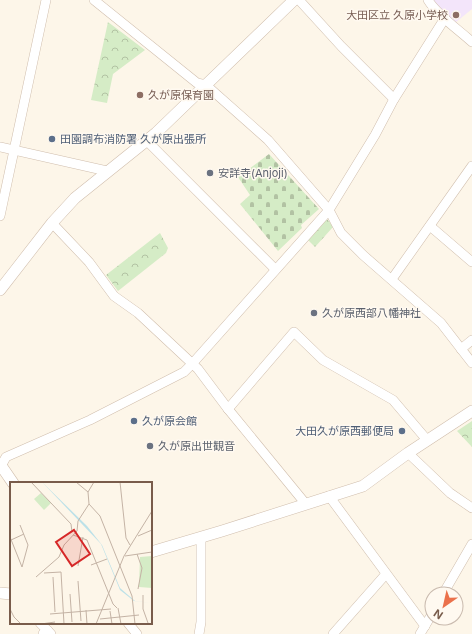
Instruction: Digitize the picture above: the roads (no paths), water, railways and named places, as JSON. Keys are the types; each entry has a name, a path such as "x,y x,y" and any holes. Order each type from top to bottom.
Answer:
{"street":[{"path":"0,216 46,0"},
{"path":"94,0 197,83 206,85 268,140 329,210 341,233 363,255 441,323 472,363"},
{"path":"0,290 52,223 75,198 147,140 294,0"},
{"path":"299,0 341,46 394,100"},
{"path":"428,0 445,18 472,42"},
{"path":"12,482 0,466 6,457 90,420 184,372 192,364 329,210 375,135 394,100 445,18"},
{"path":"147,140 275,269"},
{"path":"0,148 107,171"},
{"path":"392,279 472,166"},
{"path":"52,223 89,262 114,296 138,313 198,369 228,409 305,503"},
{"path":"430,226 472,262"},
{"path":"228,409 294,332 323,360 392,400 426,440"},
{"path":"461,349 472,340"},
{"path":"152,552 363,486 426,440 472,411"},
{"path":"408,453 450,493 472,508"},
{"path":"329,496 386,574 422,630"},
{"path":"200,634 201,537"},
{"path":"448,586 472,544"},
{"path":"333,634 386,574"},
{"path":"0,593 10,594"},
{"path":"129,624 137,634"}],"place":[{"name":"大田区立 久原小学校","path":"456,15"},
{"name":"久が原保育園","path":"140,95"},
{"name":"田園調布消防署 久が原出張所","path":"52,139"},
{"name":"安詳寺(Anjoji)","path":"210,173"},
{"name":"久が原西部八幡神社","path":"314,313"},
{"name":"久が原会館","path":"134,421"},
{"name":"大田久が原西郵便局","path":"402,431"},
{"name":"久が原出世観音","path":"150,446"}]}
